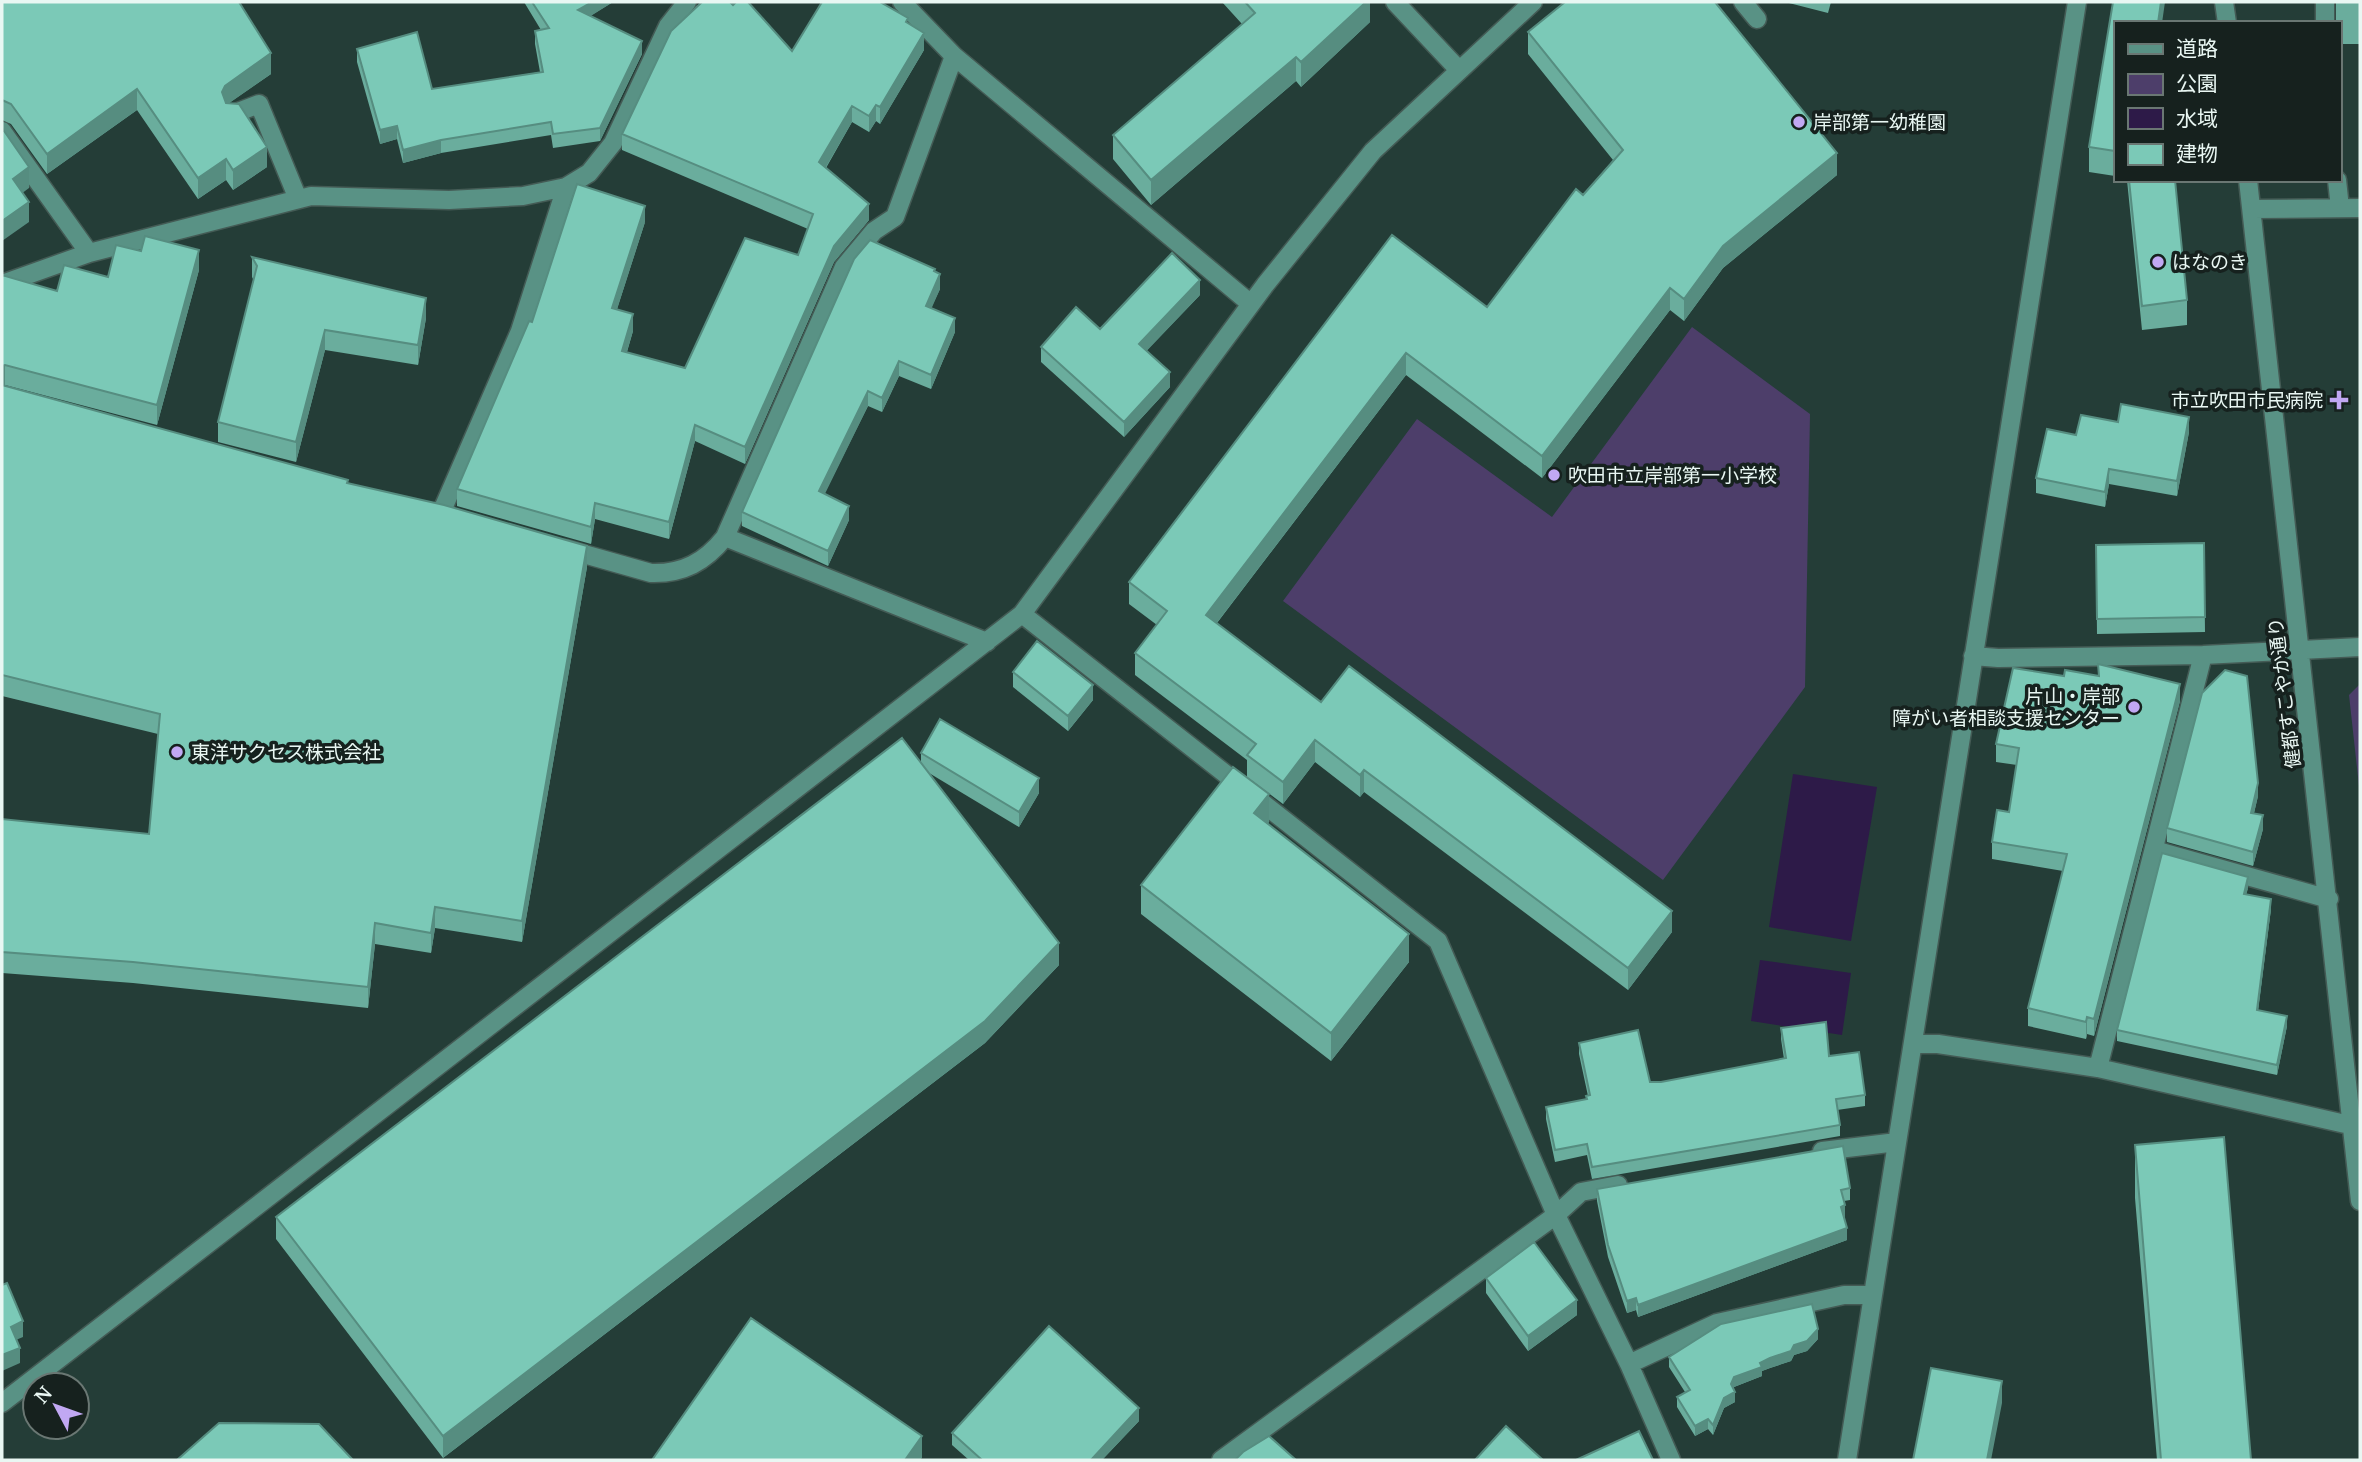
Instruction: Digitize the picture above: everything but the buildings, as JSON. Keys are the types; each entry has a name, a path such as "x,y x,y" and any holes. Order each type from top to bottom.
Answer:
{"street":[{"path":"2,284 89,253 312,196 461,199 523,196 566,187 589,173 613,143 668,26 687,2"},
{"path":"902,2 954,56 1251,304"},
{"path":"1395,2 1458,69"},
{"path":"2,1403 1022,614 1251,304 1373,151 1532,2"},
{"path":"1743,2 1757,19"},
{"path":"1847,1460 2077,2"},
{"path":"2224,2 2227,21"},
{"path":"2325,2 2325,21"},
{"path":"546,543 651,573 665,574 693,566 705,558 725,537 844,267 874,231 895,217 954,56"},
{"path":"233,114 259,104 298,199"},
{"path":"2,131 89,253"},
{"name":"健都すこやか通り","path":"2248,182 2354,1126 2360,1200"},
{"path":"2337,182 2340,208"},
{"path":"441,513 520,331 566,187"},
{"path":"2252,209 2360,208"},
{"path":"725,537 987,642"},
{"path":"1022,614 1438,941 1556,1215 1629,1364 1671,1460"},
{"path":"1973,656 1998,658 2203,655 2360,647"},
{"path":"2098,1069 2203,655"},
{"path":"2154,850 2329,899"},
{"path":"1913,1044 1938,1044 2098,1069 2354,1126"},
{"path":"1799,1154 1867,1143 1897,1142"},
{"path":"1221,1460 1556,1215 1581,1192 1636,1182"},
{"path":"1629,1364 1717,1323 1844,1295 1872,1294"}],"green space":[{"path":"1692,327 1810,414 1805,687 1663,880 1283,601 1417,419 1552,517"},
{"path":"2360,684 2360,795 2349,695"}],"water":[{"path":"1793,774 1877,787 1851,941 1769,927"},
{"path":"1760,960 1851,973 1842,1035 1751,1021"}],"place":[{"name":"岸部第一幼稚園","path":"1799,122"},
{"name":"はなのき","path":"2158,262"},
{"name":"市立吹田市民病院","path":"2339,400"},
{"name":"吹田市立岸部第一小学校","path":"1554,475"},
{"name":"片山・岸部 障がい者相談支援センター","path":"2134,707"},
{"name":"東洋サクセス株式会社","path":"177,752"}]}
